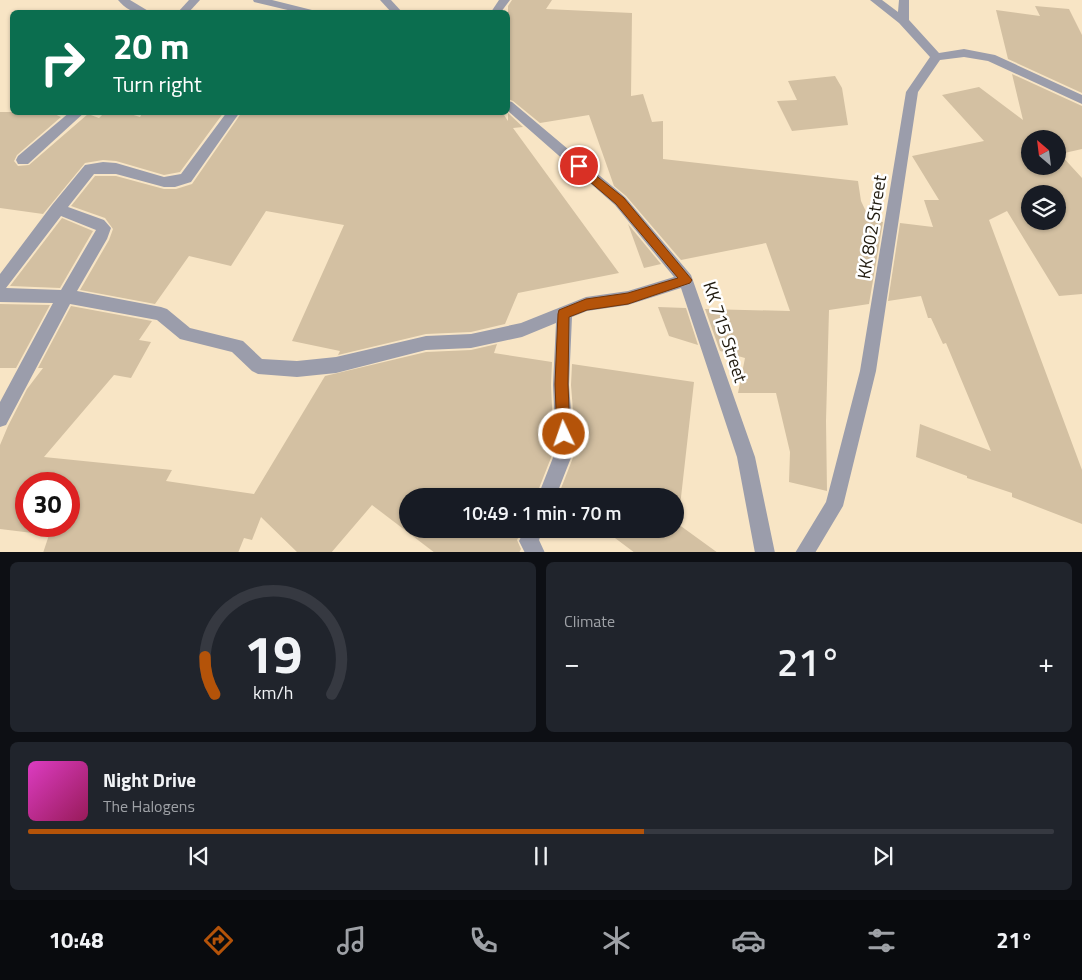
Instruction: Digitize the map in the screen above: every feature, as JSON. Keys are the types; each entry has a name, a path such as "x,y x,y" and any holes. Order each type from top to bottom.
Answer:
{"street":[{"path":"123,0 140,10"},
{"path":"185,10 195,0"},
{"path":"258,0 300,10"},
{"path":"385,0 395,10"},
{"path":"875,0 903,22 936,57 964,53 991,58 1082,100"},
{"path":"903,22 904,0"},
{"name":"KK 802 Street","path":"804,552 834,506 868,371 912,92 936,57"},
{"name":"KK 715 Street","path":"510,107 620,201 686,280 746,457 765,552"},
{"path":"23,160 76,115"},
{"path":"0,285 90,169 99,166 123,168 168,183 179,182 186,178 232,115"},
{"path":"0,419 66,296 102,235 104,228 86,218 58,209"},
{"path":"0,295 66,296 161,314 186,334 237,346 258,366 297,369 336,365 426,343 471,341 522,330 586,304 628,298 686,280"},
{"path":"549,488 565,450 562,384 564,314"},
{"path":"530,538 529,541 536,552"}],"building":[{"path":"512,0 552,0 546,9 632,13 631,96 643,94 652,122 663,121 663,159 858,181 861,201 870,220 883,222 869,304 829,310 826,421 827,491 789,482 790,452 776,393 738,393 745,358 720,351 705,309 790,311 766,243 681,260 626,196 614,186 589,115 540,123 510,100 510,10 508,10"},
{"path":"1035,6 1069,9 1082,35 1082,93 1008,59 996,10 1040,16"},
{"path":"1012,74 1082,106 1082,149 1066,153 1066,130 1021,130 1021,175 1066,175 1066,161 1082,178 1082,294 1059,296 1007,211 989,220 1082,470 1082,524 1012,497 1012,493 967,478 967,476 916,457 920,424 991,451 946,343 943,344 931,318 928,318 921,296 888,301 900,223 933,227 924,200 939,200 912,156 984,141 942,95 979,87 1023,120"},
{"path":"835,76 842,88 848,125 792,131 777,101 797,100 788,81"},
{"path":"0,112 10,112 10,115 57,115 61,117 17,155 14,161 18,166 29,165 87,115 99,118 102,115 134,115 140,117 141,115 222,115 180,172 164,175 116,161 103,160 85,163 43,214 0,208"},
{"path":"240,115 504,115 508,121 508,115 510,115 523,127 513,128 619,273 518,293 505,324 471,332 426,334 338,355 340,351 292,341 344,225 266,211 231,266 189,256 155,304 80,290 109,240 113,229 105,218 71,206 95,176 116,176 164,189 176,189 192,184"},
{"path":"62,218 93,231 60,288 10,286"},
{"path":"628,224 661,264 644,268"},
{"path":"0,304 50,305 16,368 0,368"},
{"path":"71,306 152,321 139,340 151,342 131,378 114,375 44,457 172,470 166,481 254,494 325,376 426,352 471,350 497,344 494,353 552,362 551,385 554,450 539,488 399,488 399,526 372,505 332,552 297,552 261,517 252,540 244,538 238,552 43,552 48,537 80,537 80,472 15,472 15,531 0,529 0,445 27,389 43,368 38,368"},
{"path":"658,307 686,308 698,345 669,336"},
{"path":"572,364 694,382 682,488 561,488 576,450 571,385"},
{"path":"684,528 717,552 634,552 615,538 684,538"},
{"path":"415,538 518,538 517,540 521,549 520,552 434,552"}],"route":[{"path":"564,434 562,384 564,314 586,304 628,298 686,280 620,201 579,166"}]}
